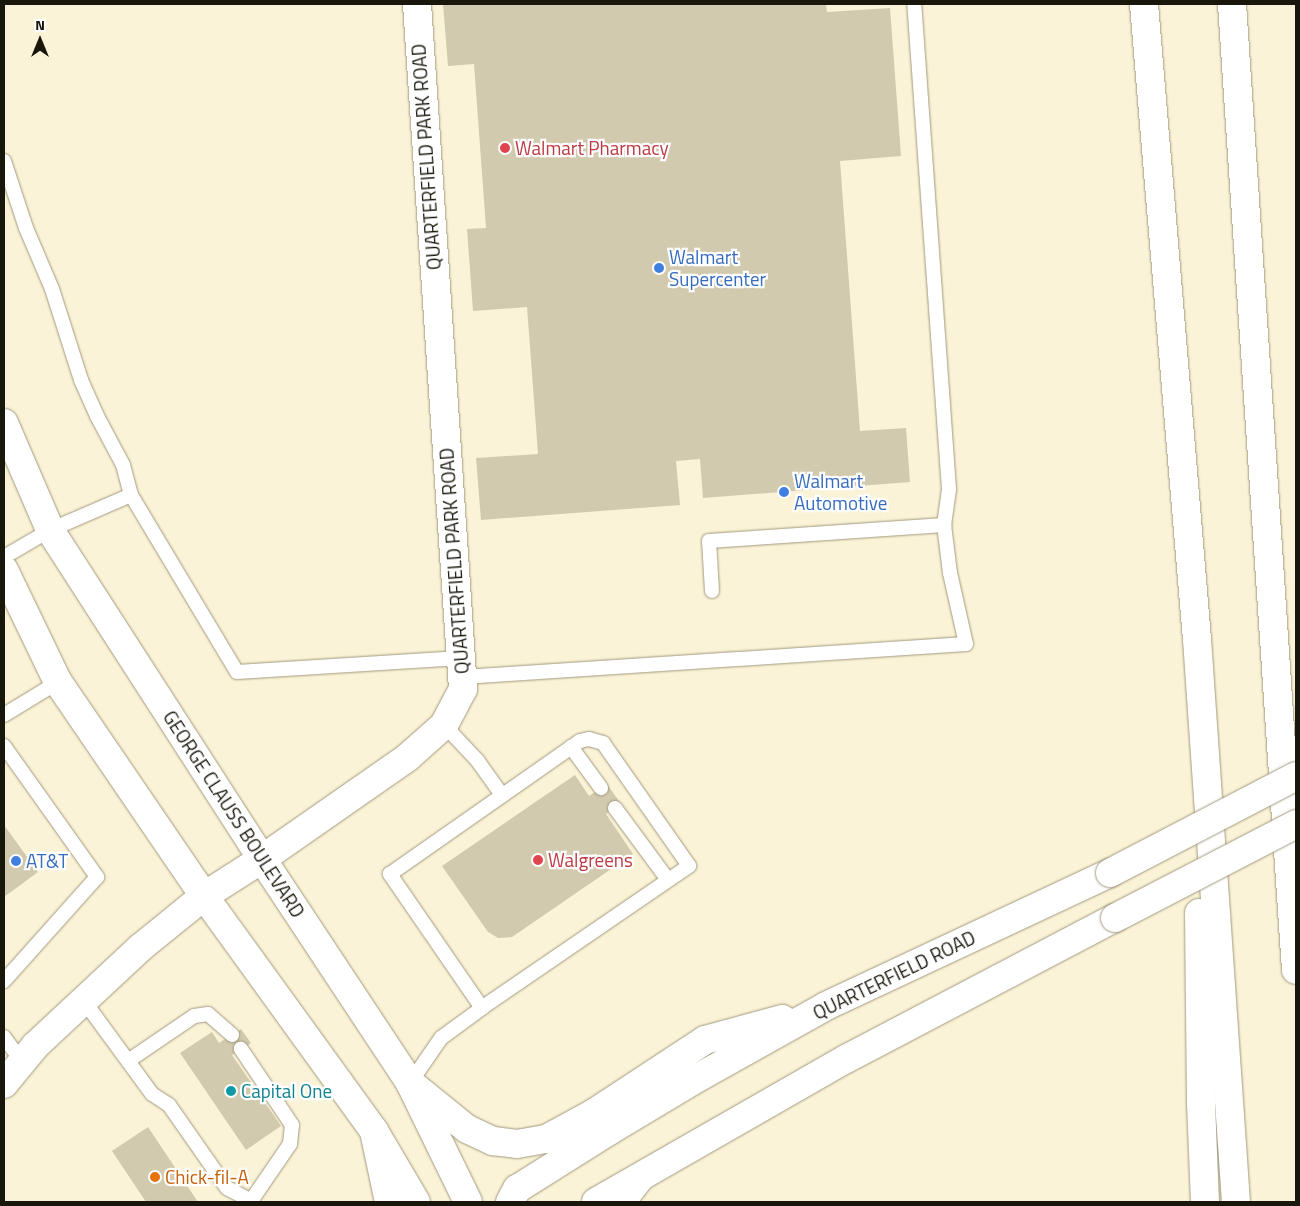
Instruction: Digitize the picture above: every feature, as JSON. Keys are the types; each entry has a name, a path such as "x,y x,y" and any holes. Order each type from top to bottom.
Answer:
{"main road":[{"name":"QUARTERFIELD PARK ROAD","path":"4,1084 35,1046 140,948 204,896 262,859 408,757 444,725 464,689 417,4"},
{"path":"1143,4 1198,640 1236,1202"},
{"path":"1232,4 1272,632 1296,970"},
{"name":"GEORGE CLAUSS BOULEVARD","path":"4,423 50,530 262,859 410,1083 468,1202"},
{"path":"4,570 58,682 204,896 374,1131 416,1202"},
{"path":"1272,632 1296,808"},
{"path":"1198,640 1201,1103 1205,1202"},
{"name":"QUARTERFIELD ROAD","path":"510,1202 516,1189 608,1131 826,1006 1110,873 1296,776"},
{"path":"596,1202 846,1059 1296,824"},
{"path":"410,1083 468,1129 493,1141 517,1144 546,1139 594,1113 705,1040 826,1006"},
{"path":"374,1131 389,1202"},
{"path":"621,1202 640,1178"}],"lane":[{"path":"4,161 26,228 52,289 81,380 97,416 123,465 131,495 238,672 462,667 966,644 950,573 944,525 949,489 914,4"},
{"path":"4,557 50,530 131,495"},
{"path":"712,591 708,541 944,525"},
{"path":"4,715 58,682"},
{"path":"444,725 477,760 502,795"},
{"path":"410,1083 441,1038 470,1014 482,1008 689,866 603,743 589,740 580,741 390,874 482,1008"},
{"path":"4,746 97,877 4,981"},
{"path":"571,747 601,788"},
{"path":"615,808 668,880"},
{"path":"84,1001 152,1094 169,1105 227,1188 251,1201 290,1144 292,1125 241,1050"},
{"path":"128,1061 194,1016 208,1014 232,1035"},
{"path":"4,1037 22,1062"}],"building":[{"name":"Walmart Supercenter","path":"443,4 826,4 827,12 890,8 901,156 840,161 860,431 906,428 910,482 703,498 700,459 676,461 680,505 481,520 476,458 538,454 527,307 473,311 467,229 486,228 474,64 448,66"},
{"name":"Walgreens","path":"575,775 589,796 607,784 621,804 606,814 633,854 512,937 498,938 488,932 442,866"},
{"path":"4,825 38,872 4,897"},
{"name":"Capital One","path":"241,1029 251,1043 232,1055 281,1126 246,1150 180,1053 212,1032 219,1043"},
{"name":"Chick-fil-A","path":"148,1127 198,1202 146,1202 112,1151"}],"place":[{"name":"Walmart Pharmacy","path":"505,148"},
{"name":"Walmart Supercenter","path":"659,268"},
{"name":"Walmart Automotive","path":"784,492"},
{"name":"Walgreens","path":"538,860"},
{"name":"AT&T","path":"16,861"},
{"name":"Capital One","path":"231,1091"},
{"name":"Chick-fil-A","path":"155,1177"}]}
